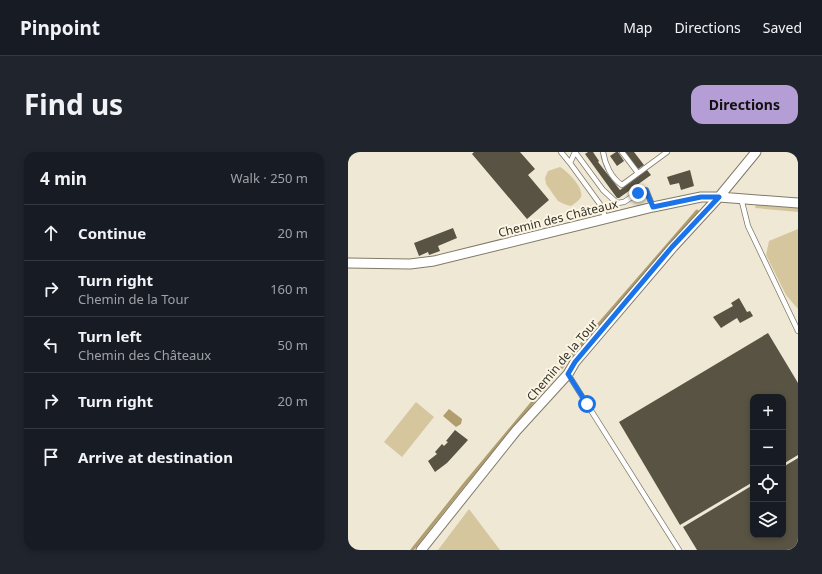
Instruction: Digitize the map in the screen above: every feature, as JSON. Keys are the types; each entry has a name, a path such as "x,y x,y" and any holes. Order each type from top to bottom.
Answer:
{"street":[{"name":"Chemin de la Tour","path":"421,550 516,431 568,374 575,362 672,247 719,197 756,152"},
{"name":"Chemin des Châteaux","path":"348,262 410,264 434,261 605,218 701,197 741,198 798,203"}],"lane":[{"path":"561,152 602,207 605,218"},
{"path":"570,163 575,152 603,190 617,203 624,202 646,190 653,207"},
{"path":"604,152 605,164 622,185 667,152"},
{"path":"622,152 638,173"},
{"path":"741,198 748,226 798,331"},
{"path":"568,374 679,550"}],"shaded area":[{"path":"560,167 578,184 580,189 581,197 571,206 558,201 546,184 545,178 548,171"},
{"path":"756,205 798,208 798,212 755,208"},
{"path":"798,229 798,309 786,295 766,255 769,241"},
{"path":"416,402 434,417 402,457 384,442"},
{"path":"449,409 462,419 461,424 456,427 443,416"},
{"path":"469,509 500,550 438,550"}],"building":[{"path":"474,152 520,152 535,169 528,175 549,200 527,219 472,154"},
{"path":"588,152 593,152 599,161 598,162 620,190 647,170 651,175 617,198 585,154"},
{"path":"618,152 624,161 617,166 610,156"},
{"path":"625,152 634,152 644,165 638,169"},
{"path":"690,170 694,186 681,190 679,183 670,185 667,177"},
{"path":"453,228 457,238 438,246 440,251 429,255 428,252 419,256 414,243"},
{"path":"739,298 747,312 750,311 753,316 740,323 737,318 721,328 713,317 733,306 731,303"},
{"path":"768,333 798,383 798,455 786,462 786,394 750,394 750,484 680,525 619,422"},
{"path":"455,430 468,440 447,463 435,472 428,461 437,454 435,452 442,444 444,446 448,442 446,441"},
{"path":"798,458 798,550 697,550 683,527 750,487 750,538 786,538 786,465"}],"waterway":[{"path":"412,550 566,362 697,211"}],"route":[{"path":"587,404 568,374 575,362 672,247 719,197 701,197 653,207 646,190 638,193"}]}
